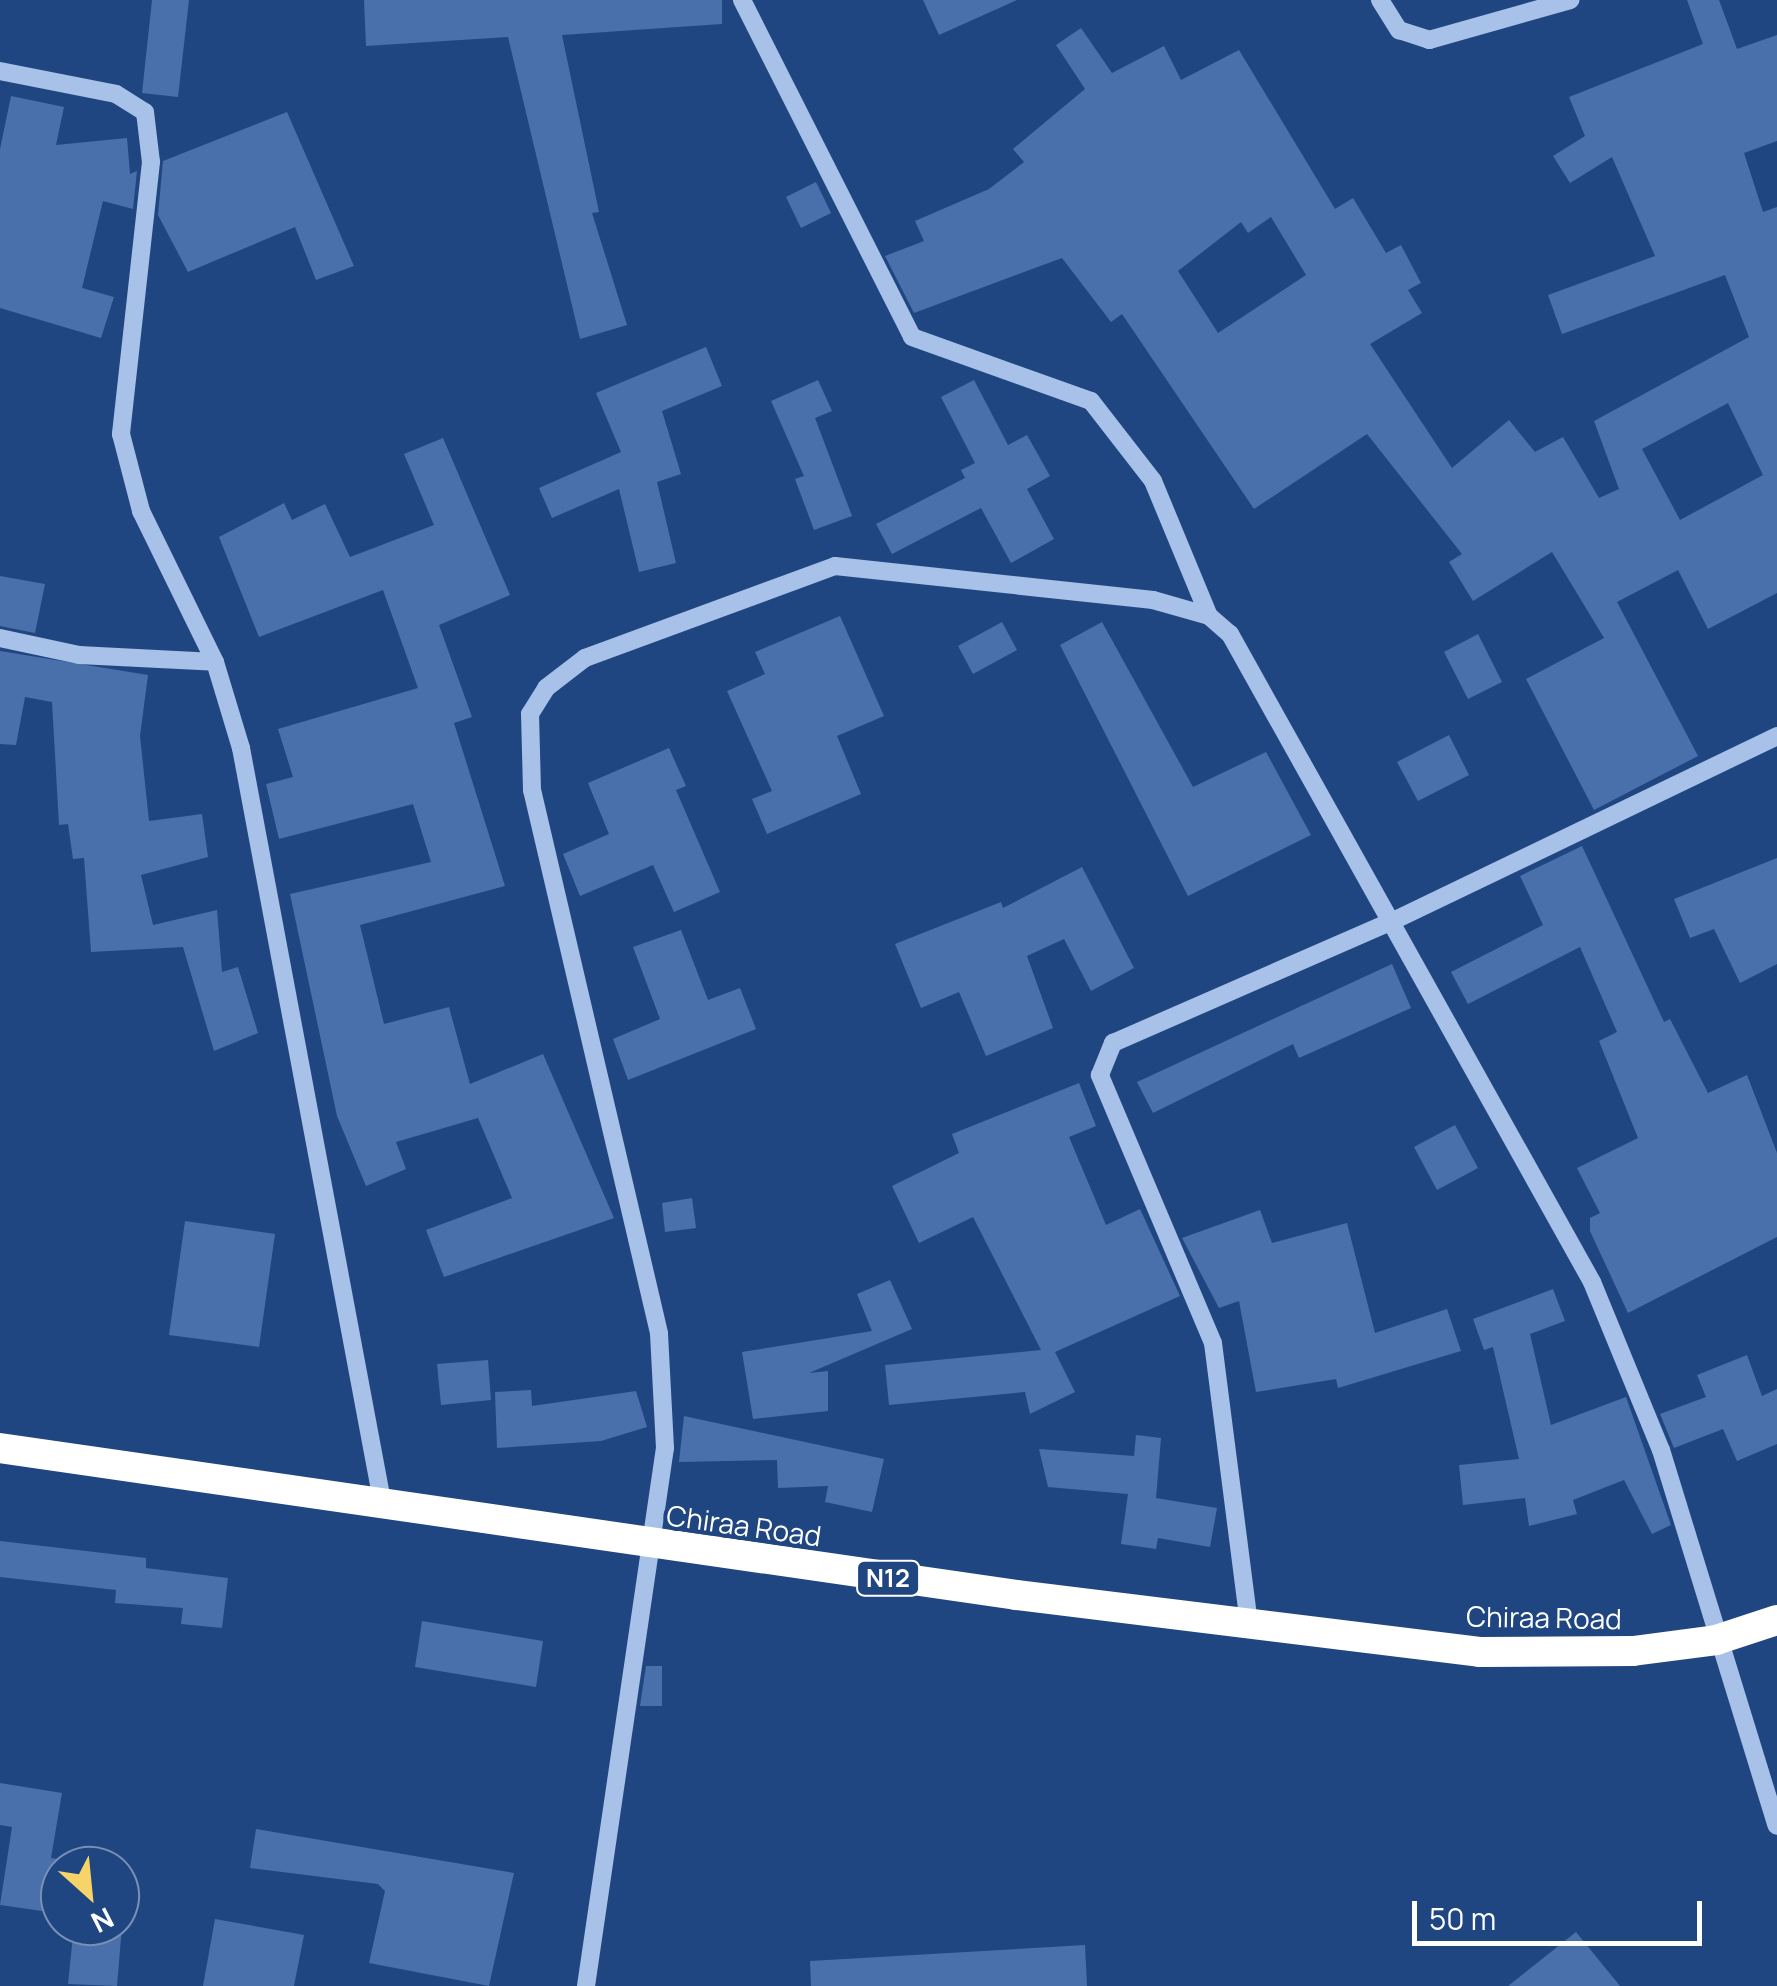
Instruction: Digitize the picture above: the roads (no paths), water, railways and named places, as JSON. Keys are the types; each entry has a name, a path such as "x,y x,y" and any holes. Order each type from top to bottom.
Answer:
{"highway":[{"name":"Chiraa Road","path":"0,1448 655,1545 1480,1652 1613,1652 1716,1640 1777,1620"}],"street":[{"path":"742,0 912,337 1091,401 1152,481 1209,616 1230,634 1395,920 1592,1282 1660,1450 1777,1826"},
{"path":"1380,0 1398,30 1429,40 1570,0"},
{"path":"0,71 116,94 145,112 151,162 122,434 141,510 215,662 241,748 383,1506"},
{"path":"586,1986 655,1545 665,1448 659,1333 532,790 530,714 546,688 585,658 834,566 1020,580 1209,616"},
{"path":"0,638 79,656 215,662"},
{"path":"1249,1624 1214,1343 1100,1076 1113,1044 1395,920 1777,736"}]}
